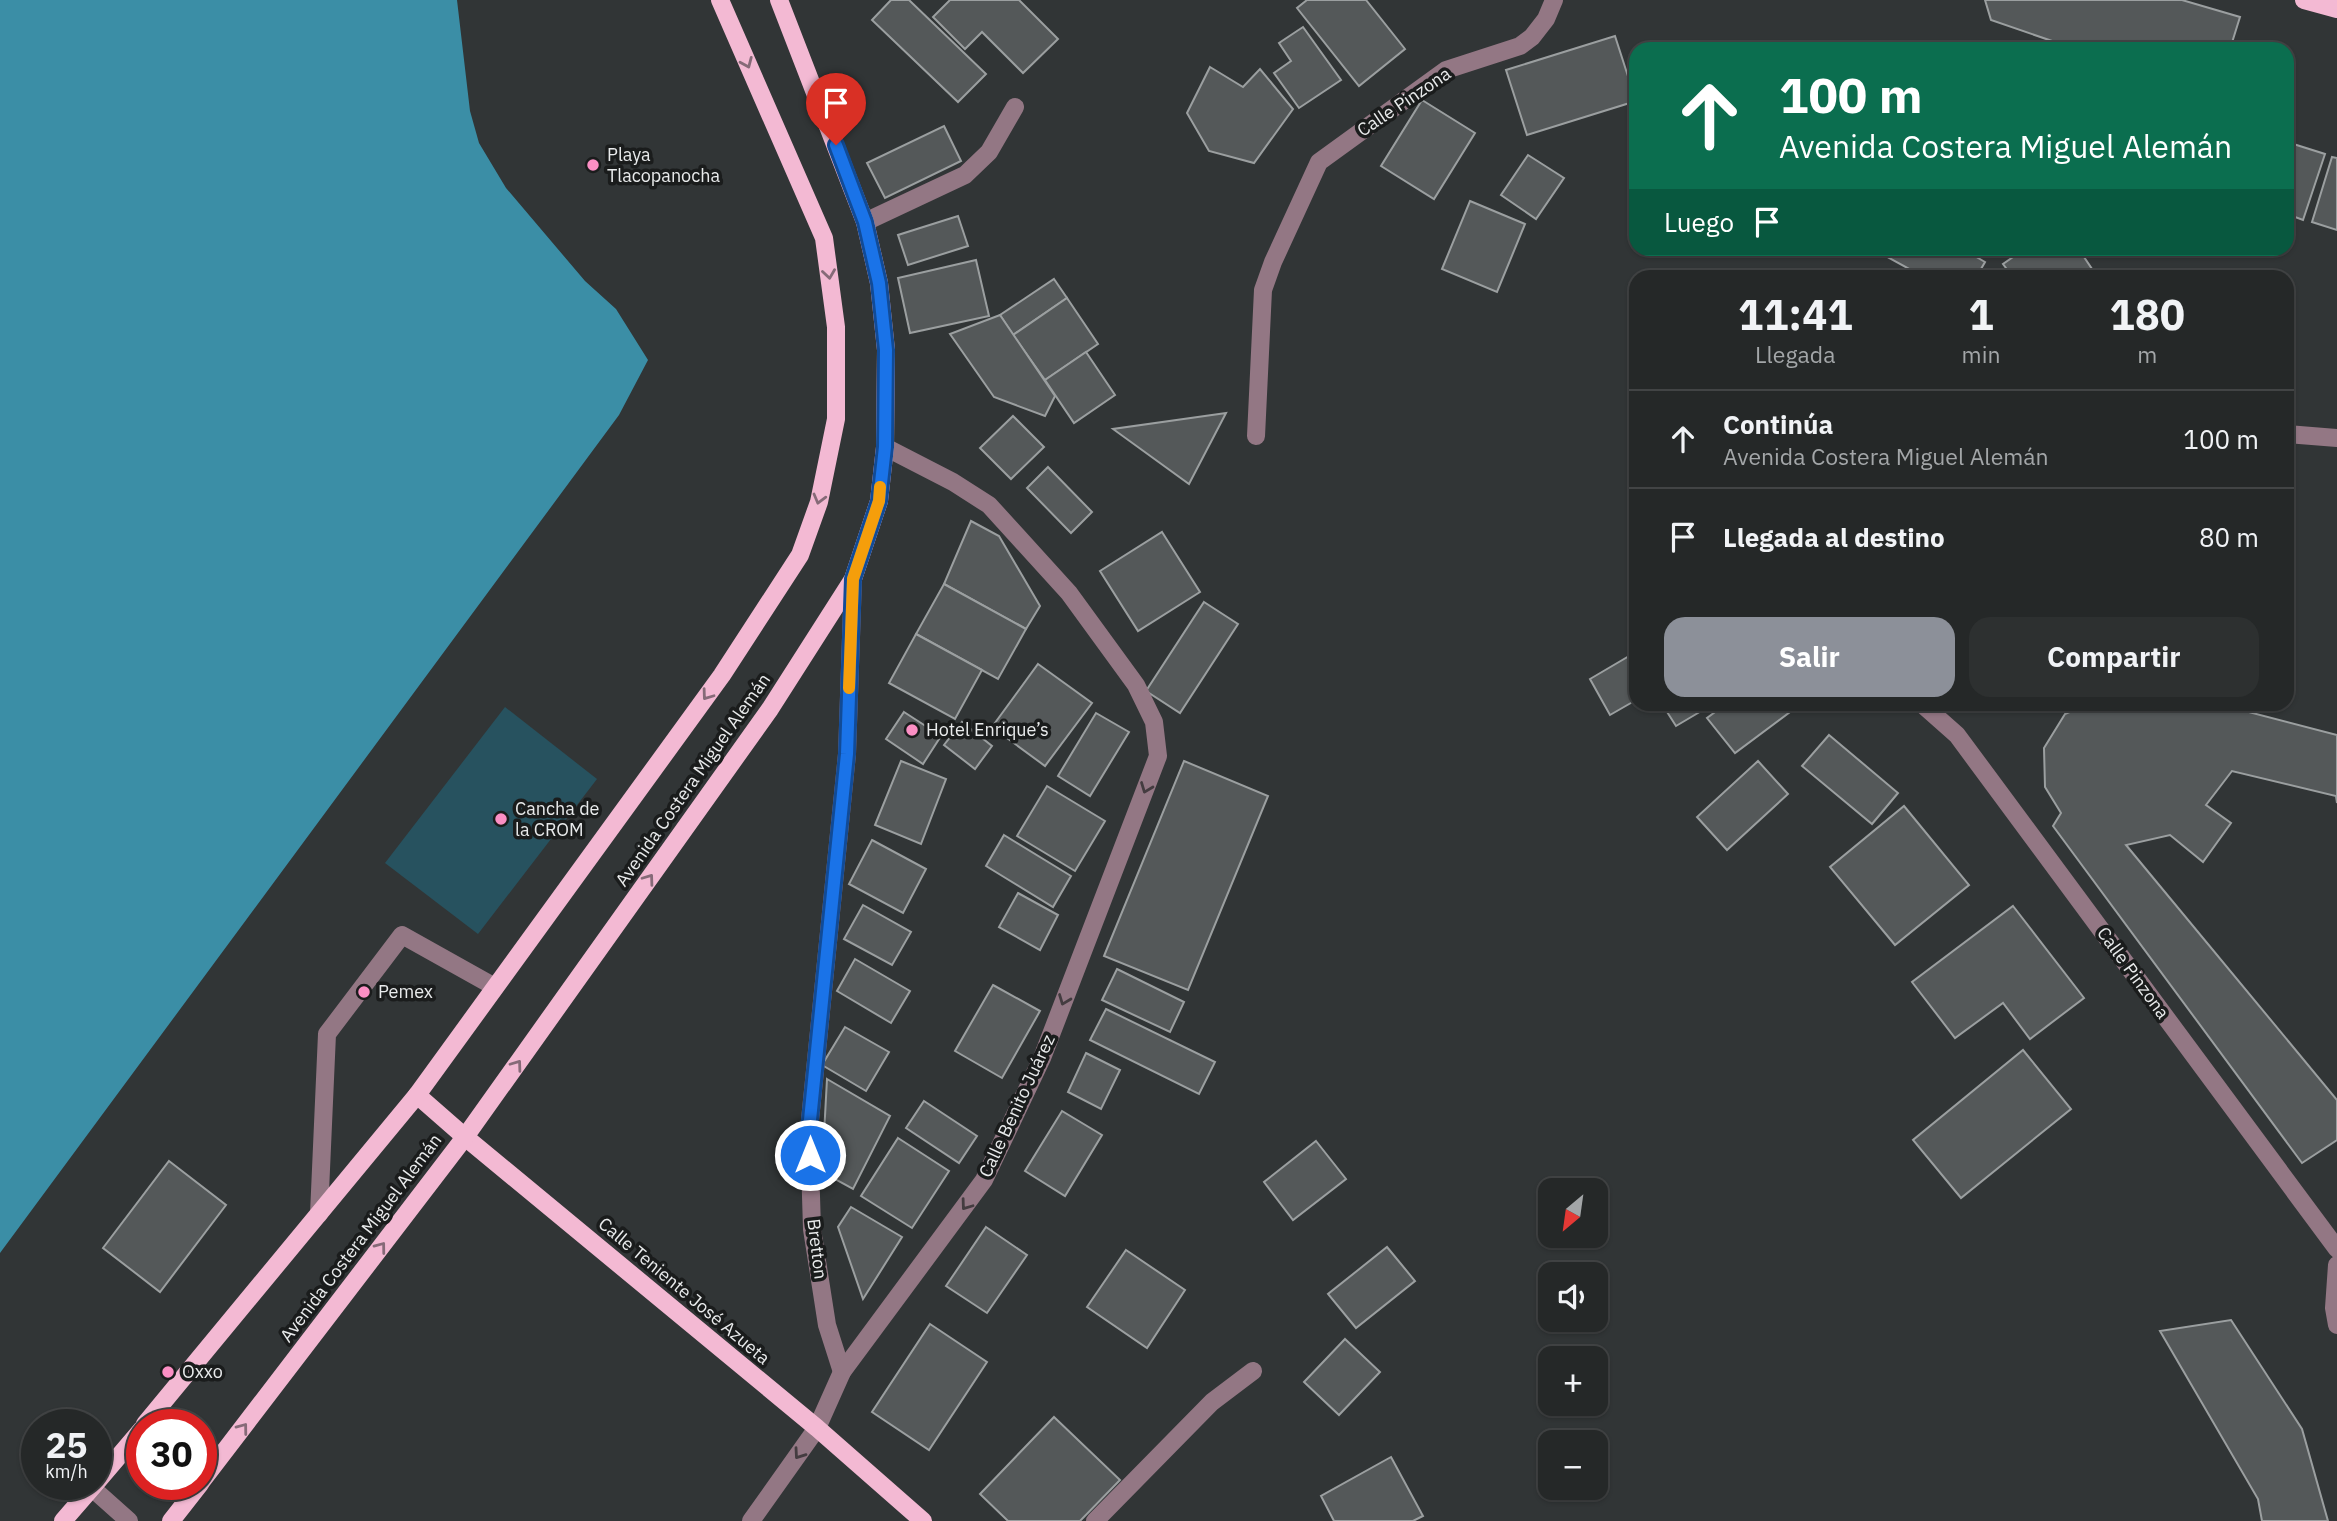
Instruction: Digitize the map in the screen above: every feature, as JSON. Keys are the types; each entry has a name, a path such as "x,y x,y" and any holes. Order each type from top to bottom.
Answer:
{"main road":[{"name":"Avenida Costera Miguel Alemán","path":"158,1409 417,1095 722,675 800,555 819,502 836,419 836,327 824,238 720,0"},
{"name":"Avenida Costera Miguel Alemán","path":"217,1461 465,1137 771,709 853,579 879,501 885,447 886,350 879,283 865,222 779,0"},
{"path":"2304,0 2337,9"},
{"name":"Calle Teniente José Azueta","path":"417,1095 817,1428 923,1521"},
{"name":"Avenida Costera Miguel Alemán","path":"112,1464 126,1447"},
{"name":"Avenida Costera Miguel Alemán","path":"62,1521 81,1500"},
{"name":"Avenida Costera Miguel Alemán","path":"172,1521 187,1500"}],"street":[{"name":"Calle Pinzona","path":"1256,436 1263,290 1319,162 1446,70 1520,46 1532,37 1546,19 1554,0"},
{"path":"865,222 965,175 989,152 1015,107"},
{"path":"2294,435 2337,438"},
{"name":"Calle Benito Juárez","path":"751,1521 817,1428 842,1372 984,1180 1042,1058 1158,756 1154,722 1136,685 1069,593 989,505 953,482 885,447"},
{"name":"Bretton","path":"842,1372 827,1325 813,1229 809,1130 847,754 853,579"},
{"name":"Calle Pinzona","path":"1930,711 1957,735 2337,1250"},
{"path":"319,1214 327,1034 402,935 495,987"},
{"path":"2337,1265 2334,1308 2337,1325"},
{"path":"1095,1521 1212,1402 1253,1371"},
{"path":"108,1500 128,1521"}],"shaded area":[{"path":"0,0 457,0 470,111 479,143 506,188 585,281 616,309 648,360 619,415 0,1253"},
{"path":"505,707 597,779 478,934 385,863"}],"building":[{"path":"891,0 909,0 986,74 958,102 872,20"},
{"path":"950,0 1019,0 1058,39 1023,73 982,32 965,49 933,17"},
{"path":"1307,0 1366,0 1405,49 1359,86 1297,8"},
{"path":"1985,0 2182,0 2240,17 2232,42 2052,42 1991,20"},
{"path":"1303,27 1341,80 1299,108 1274,73 1291,61 1279,43"},
{"path":"1615,36 1629,79 1629,103 1527,135 1506,70"},
{"path":"1210,67 1243,87 1260,69 1293,109 1254,163 1209,151 1187,113"},
{"path":"1422,100 1475,133 1434,199 1381,166"},
{"path":"944,126 961,161 885,198 867,163"},
{"path":"2294,144 2325,154 2303,220 2294,217"},
{"path":"1528,155 1564,178 1536,219 1501,195"},
{"path":"2332,157 2337,158 2337,230 2312,222"},
{"path":"1470,201 1525,224 1497,292 1442,269"},
{"path":"958,216 968,246 908,265 898,235"},
{"path":"1886,256 1975,256 1985,262 1980,270 1911,270"},
{"path":"2014,256 2083,256 2093,270 2008,270 2003,264"},
{"path":"976,260 989,316 910,333 898,278"},
{"path":"1054,279 1067,298 1013,335 1000,315"},
{"path":"1067,298 1098,344 1045,380 1013,335"},
{"path":"1000,315 1055,396 1045,416 994,397 950,334"},
{"path":"1086,352 1115,395 1074,423 1045,380"},
{"path":"1226,413 1189,484 1113,429"},
{"path":"1013,416 1044,447 1011,479 980,448"},
{"path":"1048,467 1092,512 1071,533 1027,488"},
{"path":"971,521 999,536 1040,606 1026,629 944,584"},
{"path":"1162,532 1200,592 1138,631 1100,571"},
{"path":"944,584 1026,629 998,679 916,634"},
{"path":"1204,602 1238,624 1180,713 1146,691"},
{"path":"916,634 982,670 955,719 889,683"},
{"path":"1629,656 1629,704 1610,715 1590,679"},
{"path":"1038,664 1092,703 1045,766 992,727"},
{"path":"1666,711 1701,711 1676,726"},
{"path":"1716,711 1790,712 1735,753 1707,718"},
{"path":"2072,711 2245,711 2337,735 2337,803 2336,796 2232,771 2206,805 2231,823 2203,862 2170,835 2126,845 2337,1100 2337,1140 2302,1163 2053,826 2061,813 2045,787 2044,748 2065,714"},
{"path":"904,712 941,736 923,764 886,739"},
{"path":"1096,713 1129,732 1090,796 1058,776"},
{"path":"962,722 992,746 975,769 944,745"},
{"path":"1829,735 1898,793 1872,824 1802,766"},
{"path":"901,761 946,779 921,844 875,825"},
{"path":"1184,761 1268,796 1188,990 1104,956"},
{"path":"1758,761 1788,794 1727,850 1697,817"},
{"path":"1047,786 1105,821 1075,871 1017,836"},
{"path":"1904,806 1969,885 1895,945 1830,867"},
{"path":"1004,835 1071,876 1053,907 986,866"},
{"path":"872,840 926,869 903,913 849,884"},
{"path":"1018,893 1058,915 1040,950 999,927"},
{"path":"863,905 911,932 892,965 844,939"},
{"path":"2013,906 2084,998 2030,1039 2003,1003 1955,1038 1912,982"},
{"path":"855,959 910,991 891,1023 837,991"},
{"path":"1117,969 1184,1002 1170,1032 1102,1000"},
{"path":"993,985 1040,1011 1002,1078 955,1051"},
{"path":"1106,1009 1215,1062 1199,1094 1090,1040"},
{"path":"845,1027 889,1052 866,1091 822,1065"},
{"path":"2023,1050 2071,1109 1961,1198 1913,1140"},
{"path":"1086,1053 1120,1070 1101,1109 1068,1092"},
{"path":"827,1079 890,1116 853,1189 822,1172"},
{"path":"924,1101 977,1136 959,1163 906,1128"},
{"path":"1062,1111 1102,1135 1065,1196 1025,1171"},
{"path":"898,1138 949,1171 912,1228 861,1196"},
{"path":"1316,1141 1346,1179 1293,1220 1264,1182"},
{"path":"169,1161 226,1205 160,1292 103,1248"},
{"path":"851,1207 902,1237 863,1299 838,1227"},
{"path":"986,1227 1027,1255 987,1313 946,1286"},
{"path":"1387,1247 1415,1281 1356,1328 1328,1294"},
{"path":"1126,1250 1185,1290 1147,1348 1087,1307"},
{"path":"2231,1320 2302,1429 2328,1521 2262,1521 2258,1499 2160,1331"},
{"path":"930,1324 987,1362 929,1450 872,1412"},
{"path":"1345,1339 1380,1372 1339,1415 1304,1382"},
{"path":"1054,1417 1120,1480 1080,1521 1008,1521 980,1494"},
{"path":"1391,1457 1423,1516 1413,1521 1334,1521 1321,1496"}],"slow traffic":[{"path":"849,688 853,579 879,501 880,487"}],"place":[{"name":"Playa Tlacopanocha","path":"593,165"},
{"name":"Hotel Enrique’s","path":"912,730"},
{"name":"Cancha de la CROM","path":"501,819"},
{"name":"Pemex","path":"364,992"},
{"name":"Oxxo","path":"168,1372"}],"route":[{"path":"810,1155 809,1130 847,754 853,579 879,501 885,447 886,350 879,283 865,222 836,145"}]}
